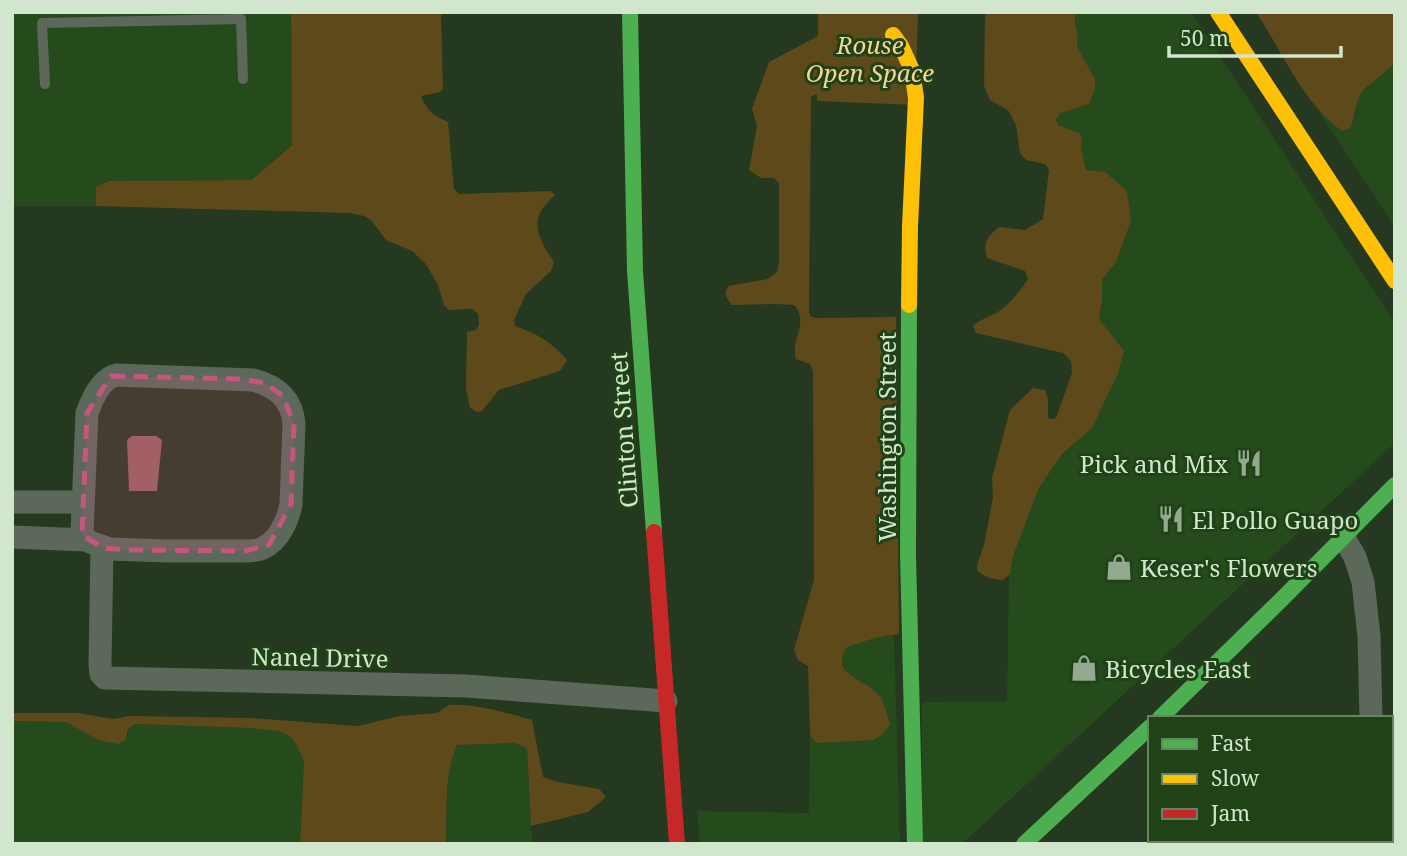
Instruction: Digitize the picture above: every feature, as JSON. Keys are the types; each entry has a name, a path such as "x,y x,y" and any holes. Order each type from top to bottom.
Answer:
{"street":[{"name":"Clinton Street","path":"630,12 635,271 677,844"},
{"path":"1218,12 1395,281"},
{"name":"Washington Street","path":"893,35 912,69 916,98 910,226 908,410 908,554 915,844"},
{"name":"Nanel Drive","path":"12,537 94,543 167,551 257,551 269,545 283,528 290,513 293,416 283,396 265,383 253,380 111,376 103,383 91,404 88,413 82,532 94,543 100,665 101,674 105,678 466,687 666,701"},
{"path":"1162,716 1395,485"},
{"path":"12,502 83,502"},
{"path":"1343,538 1355,557 1363,582 1369,636 1371,716"},
{"path":"1024,844 1148,729"}],"lane":[{"path":"45,84 42,23 241,19 243,79"}],"highlighted area":[{"path":"111,376 241,379 265,383 283,396 294,424 291,504 269,545 245,551 132,550 103,548 82,535 87,413"}],"shaded area":[{"path":"12,12 291,12 292,144 251,180 109,181 96,187 96,206 12,206"},
{"path":"1075,12 1191,12 1395,323 1395,443 962,844 922,844 922,702 1007,701 1009,575 1013,556 1039,488 1062,454 1092,428 1102,280 1116,262 1131,221 1127,191 1086,171 1081,147 1082,136 1058,125 1056,119 1061,113 1089,104 1095,78 1077,46"},
{"path":"1395,64 1395,227 1315,106 1331,123 1355,118 1359,95"},
{"path":"132,436 156,436 162,440 157,491 129,491 127,440"},
{"path":"894,635 900,844 700,844 697,811 809,813 810,734 816,743 879,694 848,674 842,663 842,655 847,647"},
{"path":"12,721 67,722 98,740 128,736 128,729 135,724 278,731 294,741 304,761 300,844 12,844"},
{"path":"515,743 527,749 533,844 446,844 450,763 457,745"}],"green space":[{"path":"291,12 441,12 443,89 421,96 432,113 448,122 454,189 459,194 550,191 555,195 540,213 538,220 541,239 554,262 551,271 526,294 514,320 515,326 544,339 562,354 567,360 560,371 499,390 482,411 477,412 470,408 466,388 467,332 476,330 479,325 478,314 472,309 449,310 444,305 438,285 426,264 412,251 386,240 371,220 364,216 349,213 96,206 96,187 109,181 251,180 292,145"},
{"name":"Rouse Open Space","path":"818,12 918,12 915,105 817,101 817,94 811,97 810,316 896,317 899,634 847,647 843,656 845,669 876,692 881,699 890,724 883,734 873,740 816,743 810,734 808,666 798,660 794,650 814,580 813,371 810,364 796,359 795,345 800,318 794,305 731,305 725,294 728,286 768,279 777,272 779,183 774,178 761,178 749,170 757,126 752,109 769,62 818,36"},
{"path":"985,12 1075,12 1077,46 1095,79 1095,89 1089,104 1061,113 1056,119 1058,125 1082,136 1081,147 1086,170 1105,172 1127,191 1131,221 1116,262 1102,280 1099,319 1124,351 1118,373 1092,428 1062,454 1039,488 1013,556 1010,574 1003,580 983,575 977,570 977,565 984,545 993,497 992,478 1010,410 1033,388 1045,390 1049,419 1056,418 1072,373 1071,361 1063,353 976,333 973,326 1003,309 1028,279 1025,271 987,258 986,244 999,227 1025,230 1043,219 1049,170 1045,164 1026,160 1020,153 1016,125 1008,110 990,100 984,86"},
{"path":"1256,12 1395,12 1395,64 1363,90 1350,128 1342,131 1315,106"},
{"path":"449,705 480,707 532,720 543,777 599,789 606,797 588,812 531,826 527,749 515,743 457,745 448,781 446,844 300,844 304,761 294,741 278,731 135,724 128,729 126,739 119,744 98,740 66,722 12,721 12,713 77,713 114,719 129,716 250,718 358,726 399,716 437,713"}],"traffic: fast":[{"path":"630,12 635,271 654,532"},
{"path":"909,305 908,554 915,844"},
{"path":"1162,716 1395,485"},
{"path":"1024,844 1148,729"}],"traffic: slow":[{"path":"1218,12 1395,281"},
{"path":"893,35 912,70 916,98 909,305"}],"traffic: jam":[{"path":"654,532 677,844"}],"place":[{"name":"Pick and Mix","path":"1249,463"},
{"name":"El Pollo Guapo","path":"1171,519"},
{"name":"Keser's Flowers","path":"1119,567"},
{"name":"Bicycles East","path":"1084,668"}]}
